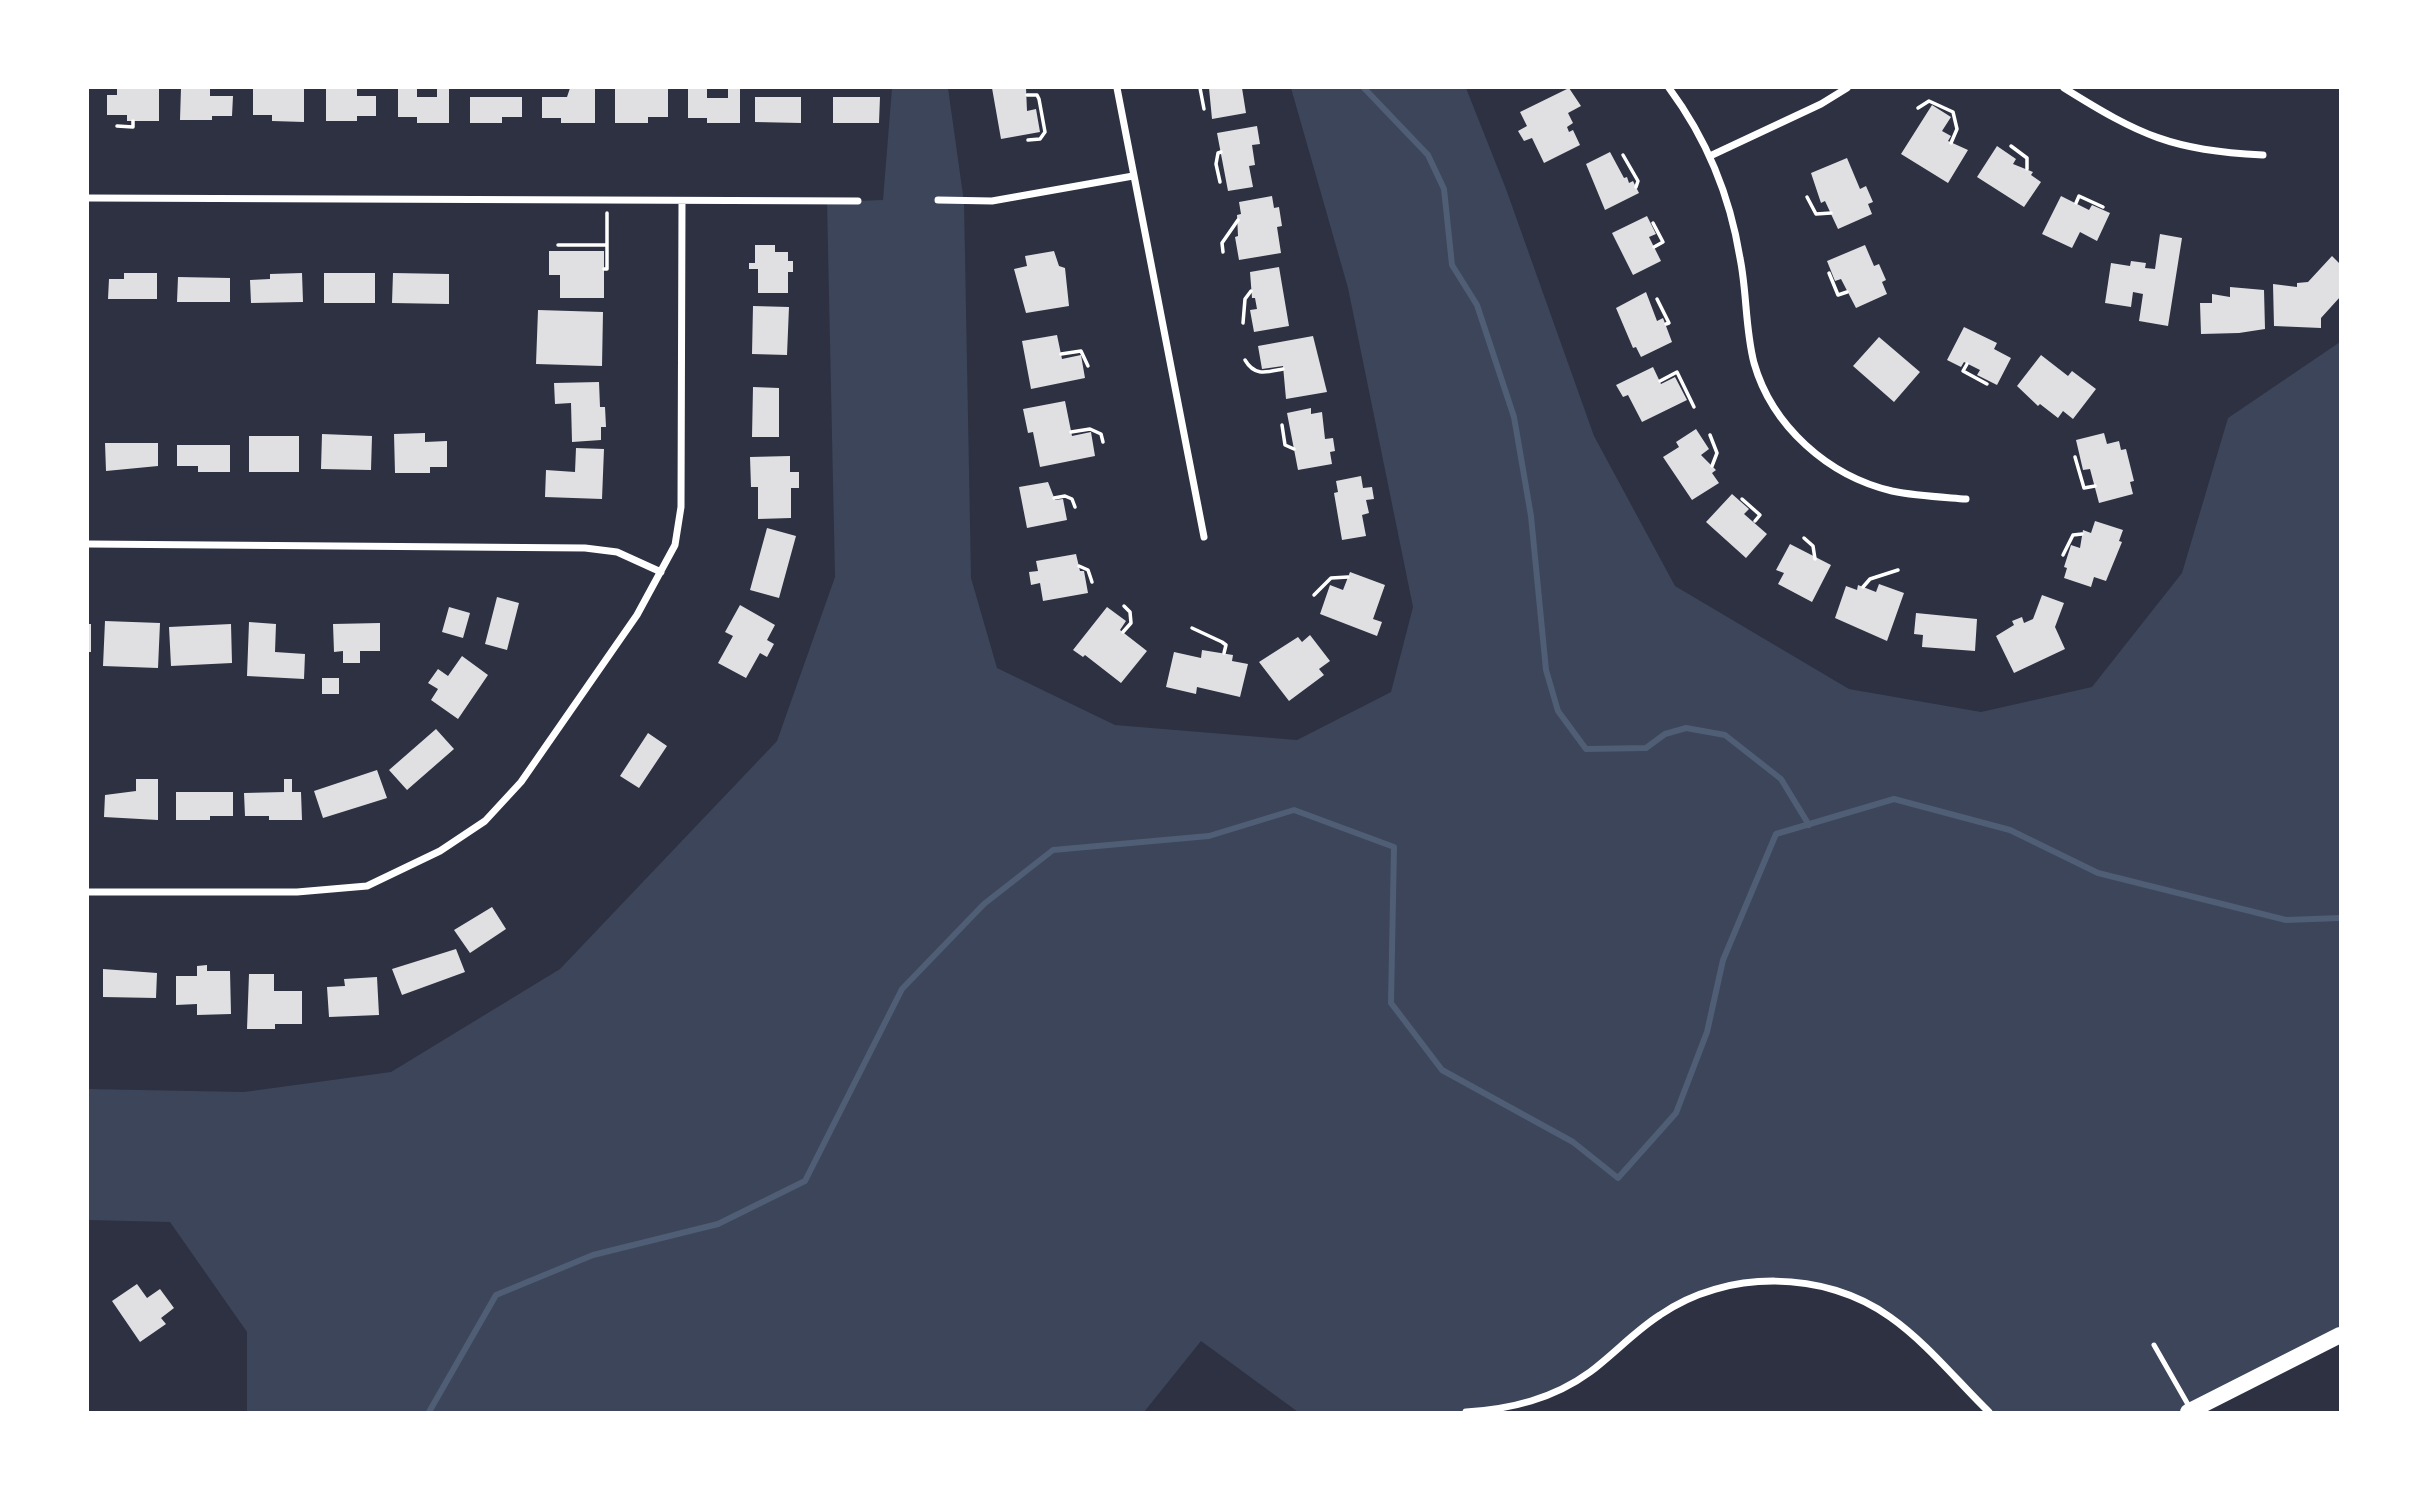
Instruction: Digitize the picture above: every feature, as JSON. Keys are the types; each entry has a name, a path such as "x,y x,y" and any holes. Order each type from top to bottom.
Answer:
{"main road":[{"path":"2190,1412 2340,1335"}],"street":[{"path":"1117,88 1204,537"},
{"path":"1669,88 1710,156 1730,211 1738,246 1754,361 1764,390 1782,419 1815,453 1854,478 1892,491 1966,499"},
{"path":"1710,156 1821,104 1847,88"},
{"path":"2064,88 2110,117 2171,144 2208,152 2263,155"},
{"path":"938,200 992,201 1133,176"},
{"path":"88,198 858,201"},
{"path":"88,892 297,892 367,886 440,851 485,821 521,782 637,615 675,545 681,508 682,201"},
{"path":"88,544 585,548 617,552 661,572"},
{"path":"1466,1412 1527,1403 1564,1389 1590,1372 1660,1314 1687,1300 1718,1289 1778,1281 1833,1289 1865,1301 1890,1317 1989,1412"}],"lane":[{"path":"2154,1345 2190,1412"}],"path":[{"path":"1200,88 1204,109"},
{"path":"1027,95 1037,95 1039,99 1045,132 1040,139 1028,140"},
{"path":"1918,108 1929,101 1953,112 1957,129 1951,143"},
{"path":"117,126 133,127 133,121"},
{"path":"2011,146 2027,158 2027,169"},
{"path":"1220,182 1216,164 1218,153 1221,152"},
{"path":"1623,155 1638,181 1636,187"},
{"path":"2076,204 2079,196 2103,207"},
{"path":"1807,197 1816,214 1831,213"},
{"path":"604,269 607,269 607,201"},
{"path":"1223,252 1222,243 1238,220"},
{"path":"1653,223 1662,242 1654,247"},
{"path":"558,245 607,245"},
{"path":"1829,273 1838,295 1847,292"},
{"path":"1243,323 1245,299 1251,291"},
{"path":"1657,299 1669,323 1666,324"},
{"path":"1061,354 1081,351 1087,366"},
{"path":"1245,360 1249,368 1260,373 1283,369"},
{"path":"1967,364 1963,371 1987,384"},
{"path":"1660,380 1677,372 1694,407"},
{"path":"1282,425 1285,445 1294,449"},
{"path":"1071,432 1093,429 1101,434 1103,442"},
{"path":"1710,435 1717,453 1712,466"},
{"path":"2076,457 2084,488 2095,486"},
{"path":"1054,498 1065,495 1072,499 1074,508"},
{"path":"1742,499 1760,515 1755,521"},
{"path":"2063,555 2073,535 2082,534"},
{"path":"1804,538 1813,546 1815,559"},
{"path":"1079,566 1088,570 1092,582"},
{"path":"1863,587 1870,579 1898,570"},
{"path":"1314,595 1331,578 1348,577"},
{"path":"1123,632 1131,623 1130,612 1124,606"},
{"path":"1192,628 1226,645 1224,653"}],"shaded area":[{"path":"892,88 948,88 964,202 971,578 997,668 1115,725 1297,740 1391,692 1413,607 1348,288 1291,88 1466,88 1506,189 1594,436 1675,586 1849,689 1981,712 2092,687 2182,573 2228,418 2340,342 2340,1335 2188,1412 1989,1412 1890,1317 1833,1289 1778,1281 1718,1289 1660,1314 1590,1372 1527,1403 1466,1412 1298,1412 1201,1341 1144,1412 247,1412 247,1332 170,1222 88,1220 88,1089 244,1092 391,1072 560,969 777,741 835,577 827,202 883,200"}],"building":[{"path":"117,88 159,88 159,121 127,121 127,115 107,115 107,95 117,95"},
{"path":"181,88 210,88 210,96 233,96 232,116 212,116 212,120 180,120"},
{"path":"253,88 304,88 304,122 272,121 272,115 253,115"},
{"path":"326,88 357,88 357,96 376,96 376,116 357,116 357,121 326,121"},
{"path":"398,88 417,88 417,97 437,97 437,88 449,88 449,123 417,123 417,117 398,117"},
{"path":"570,88 595,88 595,123 561,123 561,118 542,118 542,97 567,97"},
{"path":"615,88 668,88 668,117 648,117 648,123 615,123"},
{"path":"688,88 707,88 707,98 728,98 728,88 740,88 740,123 707,123 707,118 688,118"},
{"path":"992,88 1026,88 1027,111 1036,109 1040,132 1001,139"},
{"path":"1209,88 1242,88 1246,113 1212,119"},
{"path":"1569,88 1581,106 1568,113 1573,123 1567,127 1569,132 1573,130 1580,145 1544,163 1532,138 1524,141 1518,131 1527,126 1520,112"},
{"path":"470,97 522,97 522,117 502,117 502,123 470,123"},
{"path":"755,97 801,97 801,123 755,122"},
{"path":"833,97 880,97 879,123 833,123"},
{"path":"1932,105 1951,117 1942,131 1951,136 1948,141 1968,150 1948,183 1901,154"},
{"path":"1257,126 1260,144 1252,145 1255,165 1249,166 1253,187 1228,191 1217,133"},
{"path":"1997,146 2016,159 2013,164 2033,172 2031,175 2041,182 2024,207 1977,177"},
{"path":"1610,152 1624,178 1627,177 1629,183 1633,181 1639,193 1605,210 1586,164"},
{"path":"1847,158 1860,189 1866,186 1873,202 1868,204 1872,214 1838,229 1825,201 1821,203 1811,173"},
{"path":"1272,196 1274,208 1279,207 1282,226 1277,227 1281,253 1239,260 1235,237 1238,236 1237,215 1241,214 1239,202"},
{"path":"2061,196 2089,210 2092,205 2110,213 2097,241 2080,232 2072,248 2042,234"},
{"path":"1647,216 1656,234 1649,237 1661,261 1633,275 1612,233"},
{"path":"2160,234 2182,238 2168,326 2139,321 2143,294 2133,292 2131,307 2105,303 2111,263 2130,266 2131,261 2146,263 2145,268 2155,269"},
{"path":"755,245 775,245 775,252 788,252 788,261 793,261 793,272 788,272 788,293 758,293 758,269 749,269 749,263 755,263"},
{"path":"1865,245 1874,266 1879,264 1886,280 1882,282 1887,294 1856,308 1841,279 1835,281 1827,261"},
{"path":"549,251 604,251 604,298 560,298 560,275 549,275"},
{"path":"1054,251 1059,266 1065,268 1069,306 1026,313 1014,269 1027,266 1025,256"},
{"path":"2332,256 2340,264 2340,297 2321,318 2321,328 2274,326 2273,284 2297,287 2297,283 2308,282"},
{"path":"1279,267 1289,326 1254,332 1250,310 1257,309 1255,298 1252,298 1250,272"},
{"path":"124,273 157,273 157,299 108,299 109,279 124,279"},
{"path":"302,273 303,302 251,303 250,280 270,279 270,274"},
{"path":"324,273 375,273 375,303 324,303"},
{"path":"393,273 449,274 449,304 392,303"},
{"path":"178,277 230,278 230,302 177,302"},
{"path":"2230,287 2264,290 2265,329 2201,334 2200,303 2212,303 2212,294 2230,297"},
{"path":"1646,292 1657,321 1663,318 1672,342 1641,357 1636,347 1633,348 1616,308"},
{"path":"753,306 789,307 787,355 752,354"},
{"path":"538,310 603,312 602,366 536,364"},
{"path":"1964,327 1997,343 1994,349 2011,358 1997,385 1977,375 1980,370 1964,362 1961,367 1947,360"},
{"path":"1057,335 1062,359 1081,355 1085,378 1031,389 1022,341"},
{"path":"1313,336 1327,392 1286,399 1283,366 1262,369 1258,346"},
{"path":"1879,337 1920,372 1894,402 1853,366"},
{"path":"2041,355 2068,376 2072,371 2096,389 2073,419 2063,411 2058,418 2040,404 2038,406 2017,386"},
{"path":"1653,367 1661,384 1675,377 1687,400 1642,422 1628,395 1623,397 1616,385"},
{"path":"599,382 600,407 605,407 606,427 601,427 601,440 572,442 571,403 555,404 554,383"},
{"path":"753,387 779,388 779,437 752,437"},
{"path":"1065,401 1072,436 1091,432 1095,456 1040,467 1033,432 1028,433 1023,409"},
{"path":"1311,408 1311,414 1322,412 1325,439 1333,438 1335,451 1330,452 1332,464 1298,470 1287,413"},
{"path":"1696,429 1709,449 1701,455 1716,470 1712,473 1719,483 1692,500 1663,457 1679,447 1676,442"},
{"path":"425,433 425,442 447,441 447,467 430,467 430,473 395,473 394,434"},
{"path":"2104,433 2107,444 2119,441 2121,450 2126,449 2134,481 2130,482 2133,494 2099,503 2090,469 2083,470 2076,440"},
{"path":"322,434 372,436 371,470 321,469"},
{"path":"249,436 299,436 299,472 249,472"},
{"path":"105,443 158,443 158,466 106,471"},
{"path":"177,445 230,445 230,472 198,472 198,466 177,466"},
{"path":"576,448 604,449 602,499 545,497 546,470 575,472"},
{"path":"790,456 790,472 799,472 799,488 791,488 791,518 758,519 758,487 751,487 750,457"},
{"path":"1361,476 1363,488 1372,487 1374,499 1366,500 1369,513 1362,515 1366,536 1342,540 1334,493 1338,492 1336,481"},
{"path":"1048,482 1055,500 1063,499 1067,520 1027,528 1019,487"},
{"path":"1732,494 1749,509 1744,514 1767,534 1746,558 1706,522"},
{"path":"2095,521 2123,530 2119,541 2122,542 2106,581 2094,577 2091,587 2064,578 2067,568 2064,567 2071,545 2080,548 2083,530 2091,533"},
{"path":"767,528 796,536 779,598 750,590"},
{"path":"1790,544 1831,565 1812,602 1778,584 1784,573 1776,570"},
{"path":"1076,554 1080,571 1084,571 1088,593 1043,601 1040,583 1031,585 1029,572 1038,571 1036,561"},
{"path":"1350,572 1385,585 1373,619 1382,622 1377,636 1320,614 1330,585 1343,590"},
{"path":"1879,584 1904,593 1887,641 1835,618 1846,586 1857,590 1858,585 1876,592"},
{"path":"2042,595 2064,603 2055,627 2065,649 2014,673 1996,636 2014,625 2012,621 2022,617 2024,623 2033,619"},
{"path":"497,597 519,603 507,650 485,644"},
{"path":"740,605 775,625 767,640 774,644 767,657 760,653 746,678 718,663 733,636 725,632"},
{"path":"449,607 470,613 463,638 442,632"},
{"path":"1107,607 1126,621 1120,630 1147,651 1121,683 1085,655 1083,657 1073,650"},
{"path":"1916,613 1977,619 1975,651 1922,647 1923,635 1914,634"},
{"path":"105,621 160,623 158,668 103,666"},
{"path":"249,622 276,624 275,652 305,654 304,679 247,676"},
{"path":"380,623 380,651 360,651 360,663 343,663 343,651 334,652 333,624"},
{"path":"88,624 91,624 91,652 88,652"},
{"path":"231,624 232,663 171,666 169,627"},
{"path":"1310,635 1330,661 1319,669 1324,675 1289,701 1259,662 1298,637 1302,642"},
{"path":"1202,650 1233,655 1232,661 1248,664 1240,697 1197,687 1196,694 1166,687 1174,652 1201,658"},
{"path":"462,656 488,675 458,719 431,700 438,689 428,683 438,669 448,676"},
{"path":"322,678 339,678 339,694 322,694"},
{"path":"436,729 454,749 407,790 389,770"},
{"path":"648,733 667,746 639,788 620,776"},
{"path":"377,770 387,798 323,818 314,791"},
{"path":"136,779 158,779 158,820 104,817 105,795 136,791"},
{"path":"284,779 292,779 292,792 301,792 302,820 269,820 269,816 245,816 244,793 284,792"},
{"path":"176,792 233,792 233,816 210,816 210,820 176,820"},
{"path":"492,907 506,929 470,953 454,930"},
{"path":"456,949 465,972 402,995 392,969"},
{"path":"207,965 207,971 230,971 231,1014 197,1015 197,1004 176,1005 176,976 197,976 197,966"},
{"path":"103,969 157,973 156,998 103,997"},
{"path":"249,974 274,974 274,991 302,991 302,1024 275,1024 275,1029 247,1029"},
{"path":"377,977 379,1015 329,1017 327,987 345,986 344,979"},
{"path":"137,1284 147,1298 160,1289 174,1308 161,1318 166,1324 140,1342 112,1301"}],"waterway":[{"path":"1364,88 1428,155 1444,189 1452,265 1477,305 1514,417 1531,516 1546,670 1558,711 1586,749 1646,748 1665,734 1686,728 1725,735 1781,779 1809,825"},
{"path":"429,1412 496,1295 593,1255 718,1224 805,1181 902,989 984,904 1053,850 1209,836 1294,810 1394,847 1391,1003 1442,1070 1573,1142 1618,1178 1676,1113 1707,1032 1723,960 1776,834 1894,799 2010,830 2098,873 2286,920 2340,918"}]}
